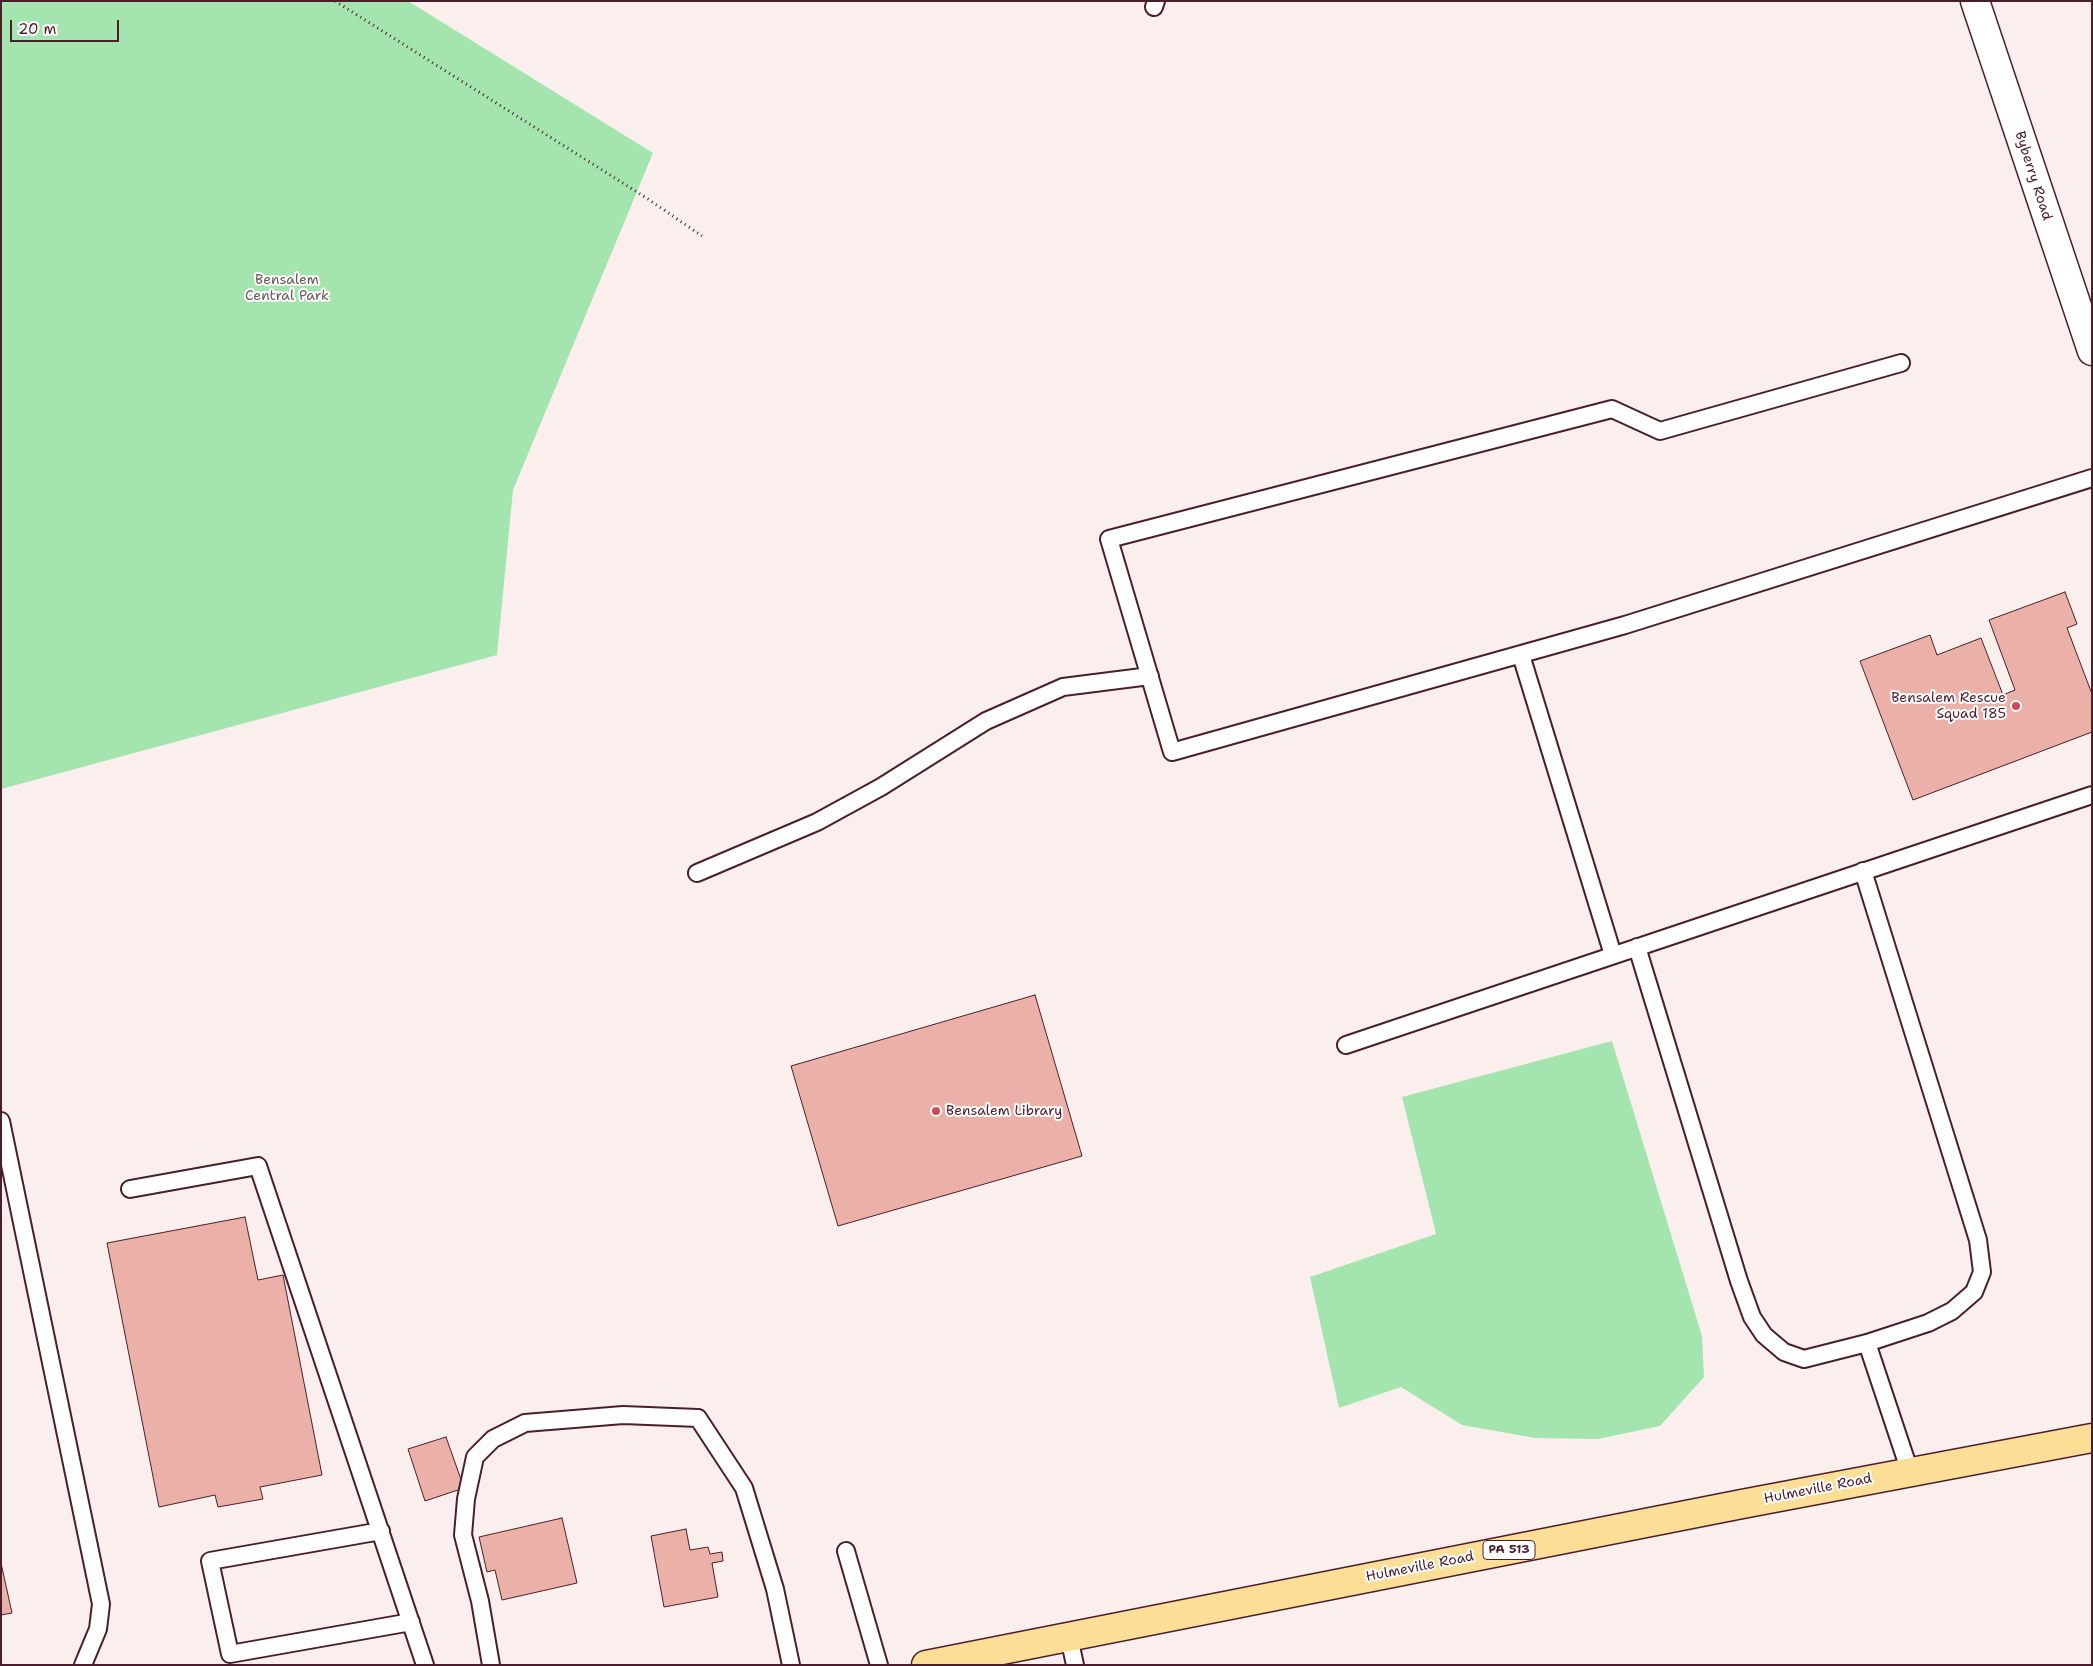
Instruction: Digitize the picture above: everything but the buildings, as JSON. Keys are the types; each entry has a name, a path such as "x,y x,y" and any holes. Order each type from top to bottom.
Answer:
{"main road":[{"name":"Hulmeville Road","path":"926,1665 2092,1438"}],"street":[{"name":"Byberry Road","path":"1975,1 2092,351"}],"lane":[{"path":"1901,363 1660,431 1612,409 1109,539 1172,752 1625,626 2092,478"},
{"path":"1520,655 1613,955"},
{"path":"698,873 816,822 881,787 986,721 1063,687 1150,676"},
{"path":"1346,1045 2092,795"},
{"path":"1637,947 1739,1281 1752,1317 1764,1335 1784,1352 1804,1359 1867,1343 1928,1323 1952,1310 1974,1292 1982,1272 1978,1240 1863,871"},
{"path":"1,1121 100,1604 98,1629 83,1665"},
{"path":"130,1189 258,1166 425,1665"},
{"path":"1867,1343 1910,1472"},
{"path":"491,1665 480,1600 463,1535 466,1499 475,1457 493,1440 525,1423 623,1415 698,1418 744,1488 775,1589 791,1665"},
{"path":"381,1531 210,1561 230,1654 411,1622"},
{"path":"846,1551 879,1665"},
{"path":"1069,1637 1075,1665"}],"path":[{"path":"335,1 640,194 702,236"}],"green space":[{"name":"Bensalem Central Park","path":"1,1 408,1 653,153 513,490 497,655 1,789"},
{"path":"1612,1041 1702,1336 1704,1377 1660,1426 1598,1439 1535,1438 1462,1425 1401,1387 1339,1408 1310,1277 1436,1234 1402,1097"}],"place":[{"name":"Bensalem Rescue Squad 185","path":"2016,706"},
{"name":"Bensalem Library","path":"936,1111"}]}
